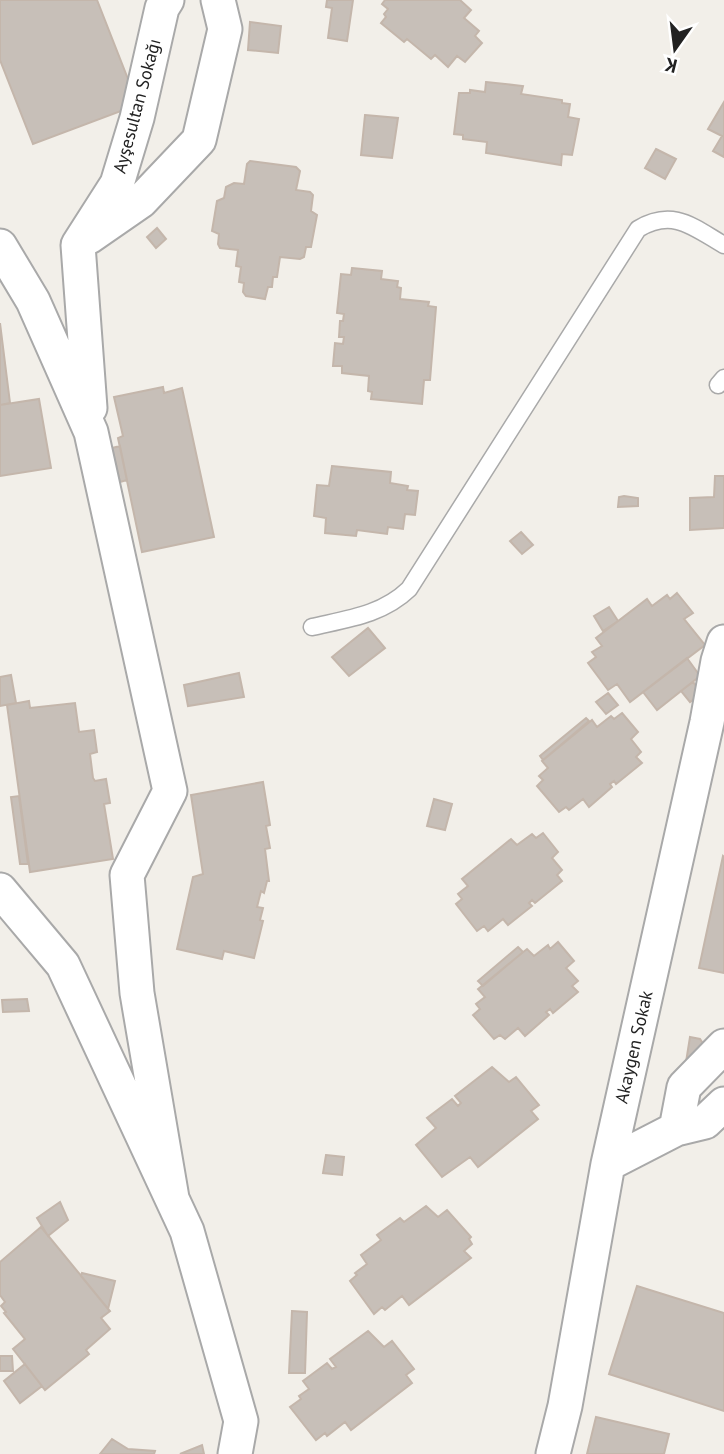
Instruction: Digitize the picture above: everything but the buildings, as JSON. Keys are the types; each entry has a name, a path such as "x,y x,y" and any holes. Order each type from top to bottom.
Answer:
{"street":[{"name":"Ayşesultan Sokağı","path":"78,245 117,184 137,118 162,8 167,0"},
{"name":"Ayşesultan Sokağı","path":"78,245 141,201 199,140 225,29 218,0"},
{"path":"78,245 91,432 170,791 127,875 137,993 172,1198"},
{"path":"0,246 33,301 91,432"},
{"name":"Akaygen Sokak","path":"552,1454 565,1406 608,1164 724,642"},
{"path":"0,890 63,965 187,1231 241,1421 235,1454"},
{"path":"676,1129 684,1087 724,1046"},
{"path":"608,1164 676,1129 705,1122 724,1104"}],"lane":[{"path":"312,627 374,613 387,607 409,589 638,229 649,222 672,219 683,221 724,245"}]}
